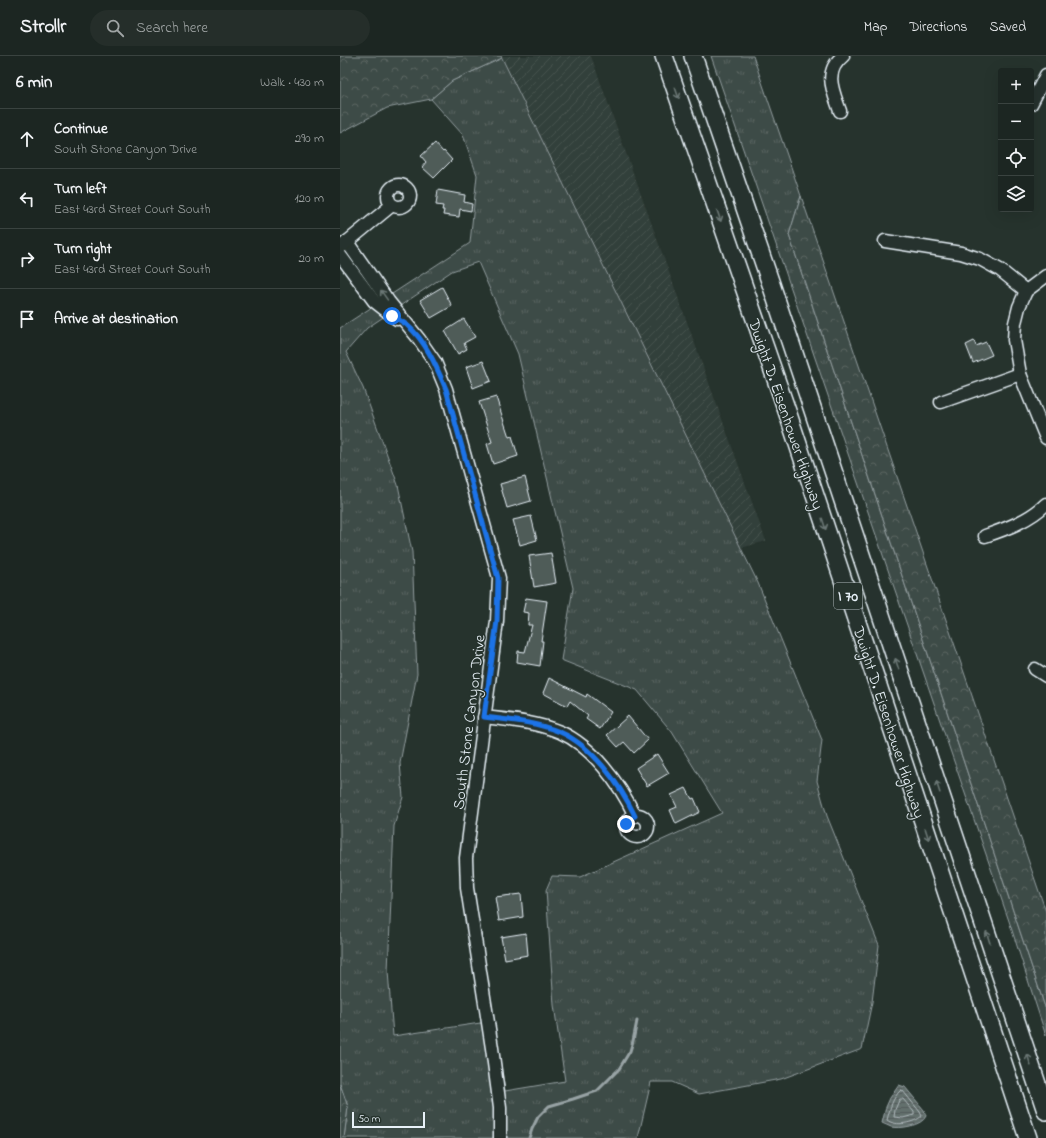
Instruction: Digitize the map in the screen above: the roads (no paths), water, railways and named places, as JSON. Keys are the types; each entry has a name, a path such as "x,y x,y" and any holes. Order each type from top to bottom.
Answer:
{"highway":[{"name":"Dwight D. Eisenhower Highway","path":"664,56 793,429 1028,1138"},
{"name":"Dwight D. Eisenhower Highway","path":"693,56 771,284 1046,1111"}],"street":[{"path":"840,110 832,88 831,79 832,69 837,60 843,56"},
{"path":"1034,98 1046,75"},
{"path":"344,245 392,205"},
{"path":"885,241 961,253 980,259 1000,270 1026,291"},
{"name":"South Stone Canyon Drive","path":"344,245 420,339 435,362 446,389 498,578 497,621 466,858 468,888 499,1100 500,1138"},
{"name":"South Stone Canyon Drive","path":"340,255 374,301 392,316 408,325"},
{"path":"1046,276 1026,291 1019,307 1014,328 1014,340 1020,374 1046,438"},
{"path":"941,402 1020,374"},
{"path":"985,536 1012,526 1040,510 1046,504"},
{"path":"1035,669 1046,676"},
{"path":"484,717 526,722 560,732 580,744 603,766 618,785 635,816"}],"water":[{"path":"899,1085 905,1087 924,1110 926,1116 916,1124 900,1128 891,1127 882,1123 890,1098"}],"waterway":[{"path":"529,1138 538,1117 549,1106 597,1091 619,1069 630,1051 637,1021"}]}
